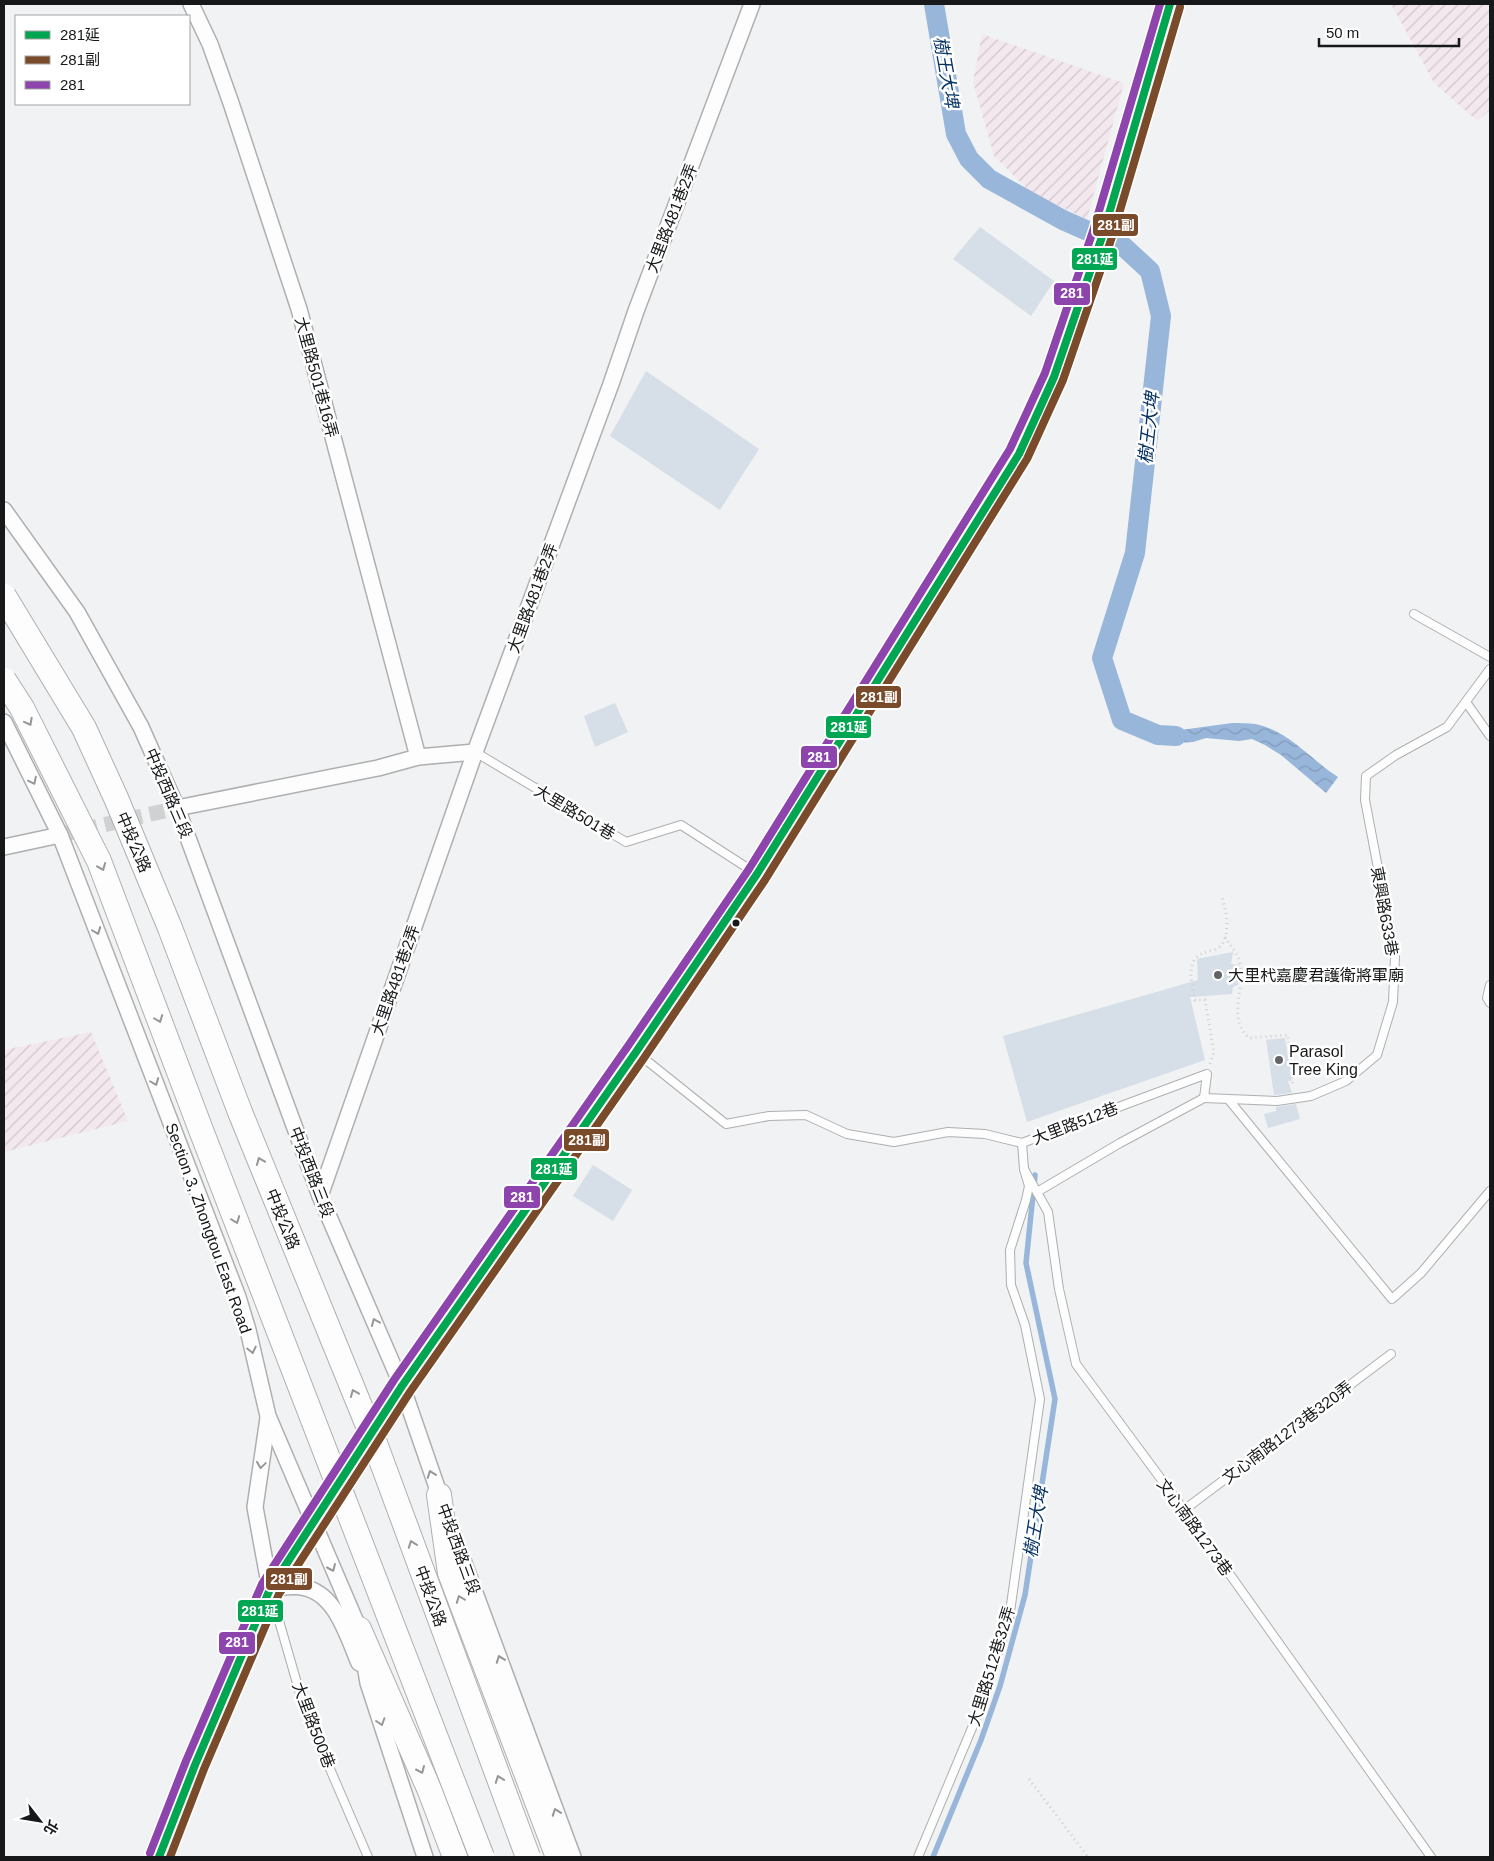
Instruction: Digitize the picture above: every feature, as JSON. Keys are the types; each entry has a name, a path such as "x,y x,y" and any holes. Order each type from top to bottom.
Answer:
{"main road":[{"name":"中投公路","path":"4,596 84,728 134,842 204,1014 240,1112 372,1438 528,1857"},
{"path":"4,680 22,708 99,861 204,1139 482,1857"},
{"path":"439,1495 450,1573 558,1857"},
{"path":"359,1629 430,1791 455,1857"}],"street":[{"name":"大里路501巷16弄","path":"192,4 210,44 231,103 299,309 418,757"},
{"name":"大里路481巷2弄","path":"320,1196 474,752 608,394 636,311 752,4"},
{"path":"159,1857 195,1765 270,1589 402,1386 636,1052 757,874 1019,454 1054,377 1104,231 1170,4"},
{"name":"中投西路三段","path":"4,510 77,612 141,727 177,808 320,1196 402,1386 439,1495 573,1857"},
{"name":"Section 3, Zhongtou East Road","path":"4,722 60,835 238,1297 248,1330 268,1416 359,1629 368,1683 425,1857"},
{"path":"177,808 378,768 418,757 474,752"},
{"path":"4,847 60,835"},
{"path":"268,1416 255,1507 270,1589"},
{"path":"270,1589 301,1587 322,1594 341,1621 368,1683"}],"lane":[{"path":"1414,614 1490,657"},
{"name":"東興路633巷","path":"1204,1098 1277,1101 1310,1096 1346,1081 1377,1055 1393,1002 1395,957 1365,800 1366,776 1396,756 1447,727 1490,669"},
{"path":"1466,702 1490,736"},
{"name":"大里路501巷","path":"474,752 626,842 681,825 757,874"},
{"path":"1490,985 1487,998 1490,1003"},
{"name":"大里路512巷","path":"636,1052 726,1124 769,1116 806,1115 847,1134 894,1142 948,1132 985,1134 1022,1143 1207,1074"},
{"path":"1204,1098 1207,1074"},
{"name":"大里路512巷","path":"1037,1192 1120,1143 1204,1098"},
{"path":"1229,1100 1392,1300 1421,1273 1490,1191"},
{"name":"大里路512巷32弄","path":"918,1857 977,1716 1009,1619 1040,1399 1025,1325 1011,1285 1010,1250 1029,1186 1022,1143"},
{"name":"文心南路1273巷","path":"1025,1170 1048,1212 1059,1290 1076,1364 1184,1510 1432,1857"},
{"name":"文心南路1273巷320弄","path":"1184,1510 1391,1354"},
{"name":"大里路500巷","path":"270,1589 305,1711 368,1857"}],"path":[{"path":"1207,1074 1214,1052 1205,1000 1195,1000 1192,965 1197,956 1204,951 1217,949 1222,945 1225,937 1227,910 1222,898"},
{"path":"1225,937 1238,956 1240,964 1242,978 1239,990 1238,1014 1242,1031 1249,1038 1288,1035 1294,1076 1293,1098"},
{"path":"1029,1779 1088,1857"}],"shaded area":[{"path":"1391,4 1490,4 1490,110 1477,121 1434,83"},
{"path":"982,34 1124,83 1087,219 1030,192 994,156 973,82"},
{"path":"91,1032 128,1121 4,1152 4,1050"}],"water":[{"path":"1232,723 1255,724 1278,732 1338,777 1326,793 1281,755 1252,739 1239,741 1206,738 1193,742 1162,744 1158,743 1150,732"}],"building":[{"path":"980,227 1054,281 1031,316 953,259"},
{"path":"646,371 759,449 720,510 610,436"},
{"path":"615,703 628,732 595,747 584,716"},
{"path":"1233,952 1231,964 1239,965 1238,985 1233,987 1232,994 1190,997 1205,1060 1027,1122 1003,1036 1198,980 1197,959"},
{"name":"Parasol Tree King","path":"1285,1038 1292,1081 1288,1081 1292,1093 1274,1095 1266,1040"},
{"path":"1296,1104 1300,1119 1268,1128 1264,1114 1276,1111 1276,1107"},
{"path":"593,1165 632,1190 613,1221 573,1196"}],"waterway":[{"name":"樹王大埤","path":"934,4 956,134 969,159 989,179 1063,220 1124,247 1150,271 1161,316 1135,553 1102,658 1122,720 1158,735 1176,736"},
{"name":"樹王大埤","path":"933,1857 981,1740 1000,1686 1025,1595 1055,1399 1026,1263 1035,1175"}],"tunnel":[{"path":"60,835 177,808"}],"transit line":[{"name":"281","path":"150,1853 186,1761 262,1584 394,1380 628,1046 749,869 1010,449 1045,373 1094,228 1160,4"},
{"name":"281延","path":"159,1857 195,1765 270,1589 402,1386 636,1052 757,874 1019,454 1054,377 1104,231 1170,4"},
{"name":"281副","path":"170,1857 204,1769 279,1594 410,1392 644,1058 765,880 1027,459 1063,380 1113,234 1180,7"}],"place":[{"name":"大里杙嘉慶君護衛將軍廟","path":"1218,975"},
{"name":"Parasol Tree King","path":"1279,1060"}]}
